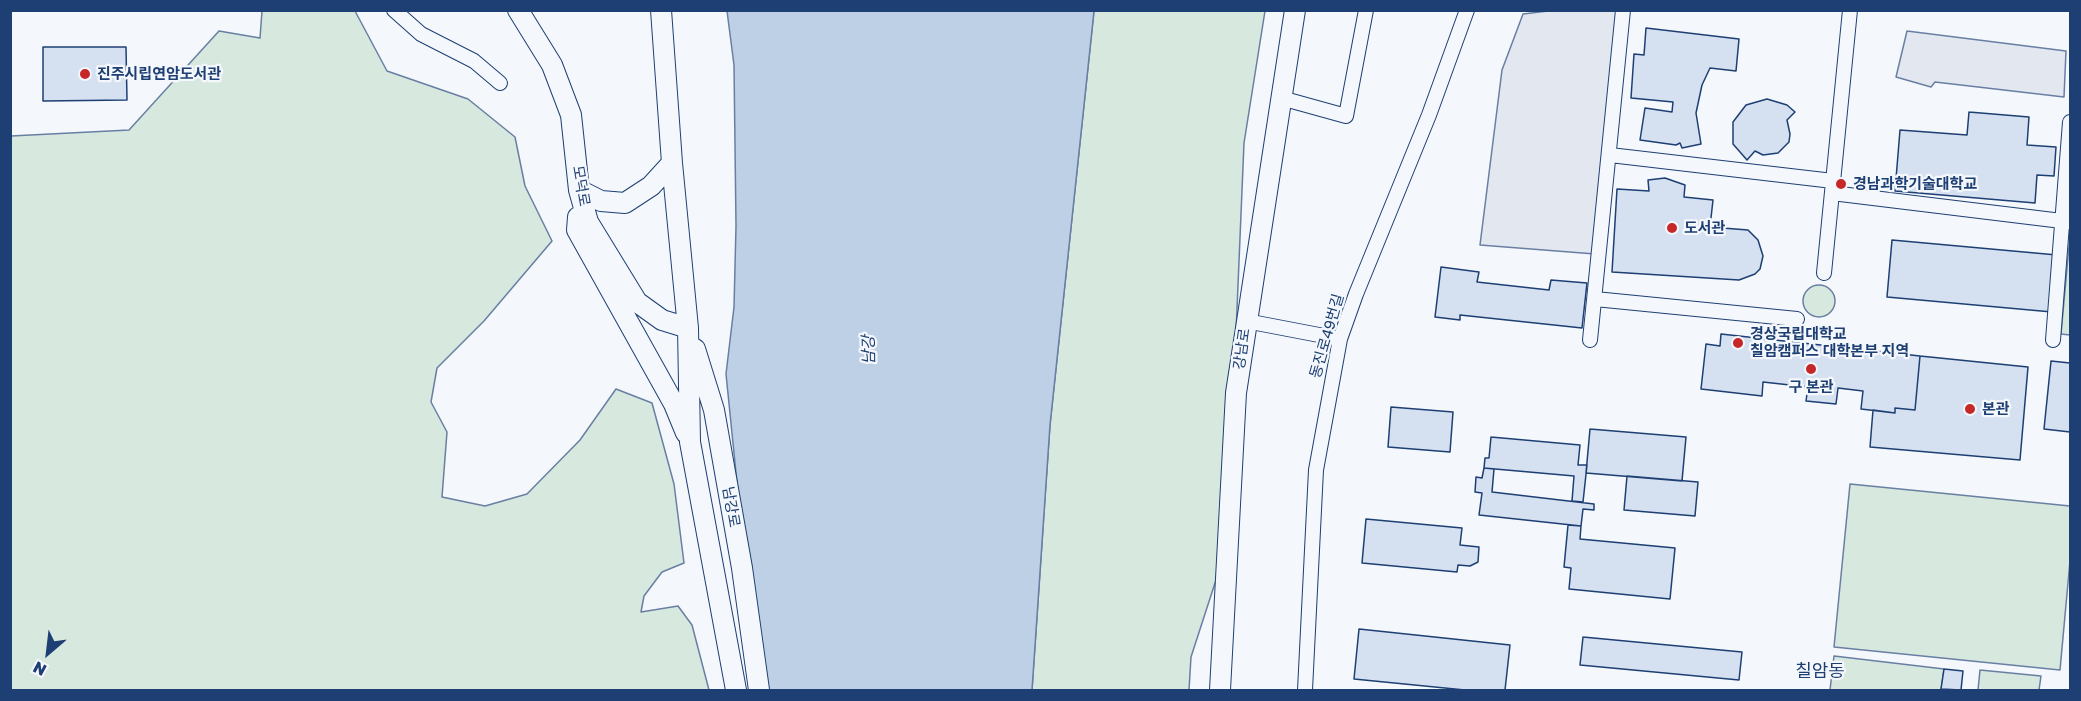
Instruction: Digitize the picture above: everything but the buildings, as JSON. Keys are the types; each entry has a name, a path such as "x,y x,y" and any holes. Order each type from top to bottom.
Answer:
{"street":[{"path":"394,10 421,34 474,61 500,83"},
{"name":"모덕로","path":"518,10 552,65 571,115 579,190 588,222 637,302 662,320 688,328"},
{"name":"남강로","path":"661,10 672,163 688,328 690,442 736,690"},
{"name":"강남로","path":"1220,690 1236,393 1295,10"},
{"path":"1281,98 1346,116 1366,10"},
{"name":"동진로49번길","path":"1305,690 1316,470 1340,339 1429,115 1467,10"},
{"path":"1590,340 1623,10"},
{"path":"1824,273 1850,10"},
{"path":"2054,340 2067,221 2070,122"},
{"path":"1610,155 2067,221"},
{"path":"672,163 651,186 625,203 601,201 579,190 578,230 674,404 690,442"},
{"path":"1595,299 1797,319"},
{"path":"1246,321 1340,339"},
{"name":"남강로","path":"688,328 714,410 759,690"}],"shaded area":[{"path":"1557,10 1620,11 1595,254 1480,245 1502,70 1523,14"},
{"path":"262,11 355,11 387,71 468,99 515,137 525,186 552,241 484,321 437,368 431,402 447,432 442,497 485,506 527,494 580,440 616,389 652,403 674,484 684,563 662,572 644,596 641,612 678,606 692,625 709,690 11,690 11,136 129,130 219,31 260,38"},
{"path":"1094,11 1265,11 1244,143 1227,546 1191,657 1189,690 1032,690 1050,425"},
{"path":"1907,31 2066,51 2064,97 1935,82 1931,87 1896,77"},
{"path":"2070,235 2070,335 2061,334"},
{"path":"1819,285 1831,289 1835,301 1831,313 1819,317 1807,313 1803,301 1807,289"},
{"path":"1850,484 2070,506 2070,561 2060,670 1834,647"},
{"path":"1834,656 1944,669 1941,690 1830,690"},
{"path":"1980,670 2041,676 2039,690 1978,690"}],"water":[{"name":"남강","path":"727,11 1094,11 1050,425 1032,690 758,690 726,374 734,307 736,226 734,65"}],"place":[{"name":"진주시립연암도서관","path":"85,74"},
{"name":"경남과학기술대학교","path":"1841,184"},
{"name":"도서관","path":"1672,228"},
{"name":"경상국립대학교 칠암캠퍼스 대학본부 지역","path":"1738,343"},
{"name":"구 본관","path":"1811,369"},
{"name":"본관","path":"1970,409"}],"district":[{"name":"칠암동","path":"1820,671"}]}
